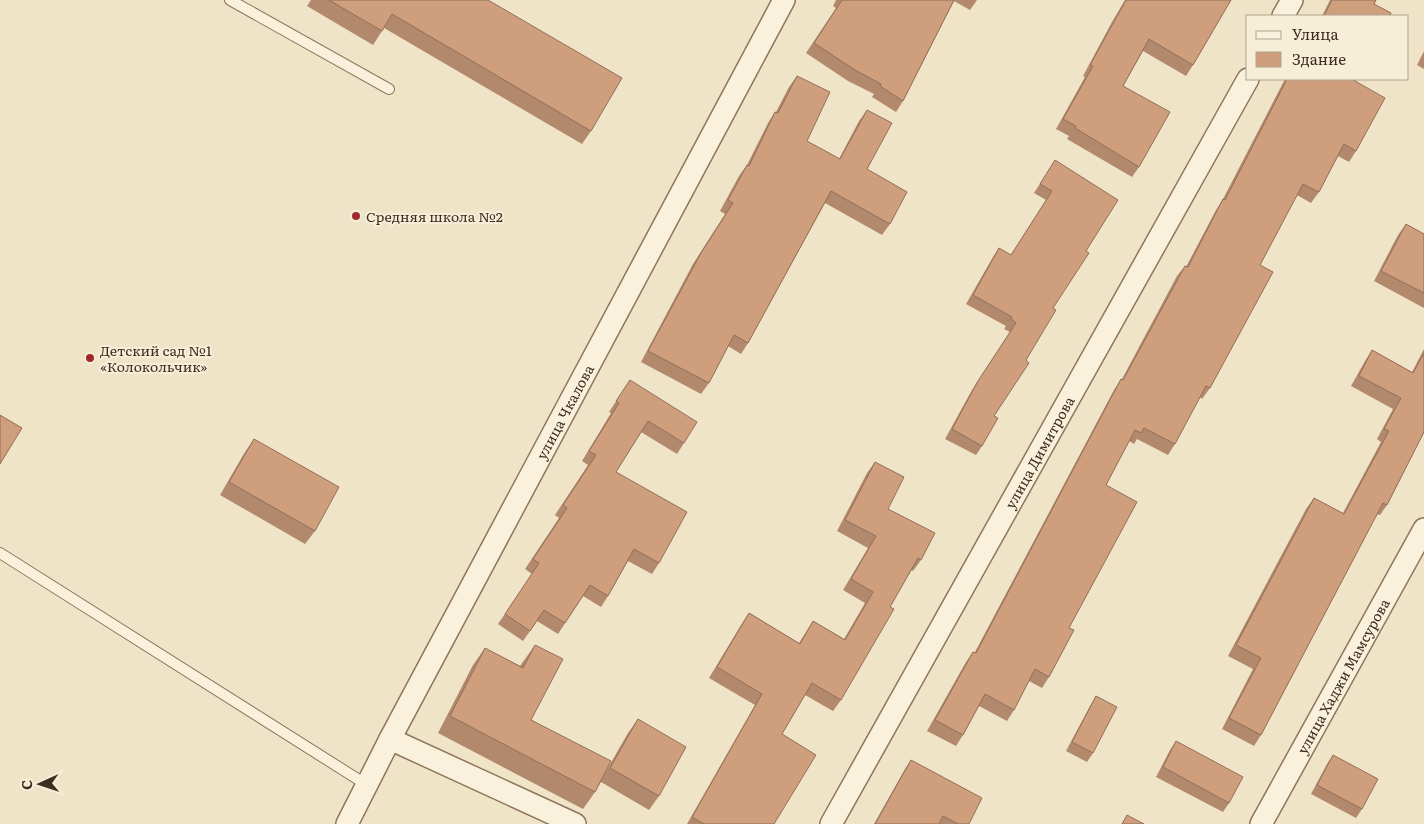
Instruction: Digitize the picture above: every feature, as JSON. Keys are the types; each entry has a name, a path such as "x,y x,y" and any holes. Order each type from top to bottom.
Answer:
{"street":[{"name":"улица Чкалова","path":"347,824 390,739 784,0"},
{"path":"1284,15 1292,0"},
{"name":"улица Димитрова","path":"831,824 1247,80"},
{"name":"улица Хаджи Мамсурова","path":"1261,824 1424,529"},
{"path":"390,739 575,824"}],"lane":[{"path":"230,0 389,89"},
{"path":"0,552 367,785"}],"building":[{"path":"329,0 488,0 622,78 591,131 392,14 382,31"},
{"path":"842,0 954,0 903,101 880,86 881,84 855,70 814,43"},
{"path":"1126,0 1231,0 1193,65 1149,39 1123,86 1170,112 1139,167 1063,119 1093,66 1090,65"},
{"path":"1332,0 1376,0 1374,4 1391,13 1390,15 1324,15"},
{"path":"797,76 830,92 807,141 840,159 867,110 892,123 867,169 907,192 890,224 831,191 748,343 734,335 709,383 648,351 701,253 733,203 728,200 747,165 749,166 775,112 778,113"},
{"path":"1286,80 1356,80 1385,98 1356,151 1344,144 1319,192 1303,184 1260,265 1273,272 1210,388 1206,386 1175,444 1144,428 1141,433 1135,430 1106,485 1137,502 1069,628 1074,630 1049,677 1035,669 1014,710 985,694 963,735 935,720 973,652 976,653 1121,379 1123,380 1185,266 1188,267 1223,199 1225,200"},
{"path":"1055,160 1118,200 1086,251 1089,253 1053,308 1056,310 1026,360 1029,363 994,416 998,418 982,446 952,429 978,381 1016,323 1011,319 1012,317 973,295 999,248 1011,255 1052,191 1040,184"},
{"path":"1406,224 1424,234 1424,293 1381,271"},
{"path":"1372,350 1413,373 1424,353 1424,432 1387,505 1383,503 1261,735 1229,718 1261,658 1236,645 1314,498 1344,514 1389,431 1384,429 1401,398 1359,376"},
{"path":"630,380 697,422 684,443 648,421 616,472 687,512 659,563 634,549 608,596 590,585 565,623 544,610 530,631 505,614 539,563 533,559 567,508 563,505 596,455 589,451 619,403 616,401"},
{"path":"0,415 22,428 0,464"},
{"path":"254,439 339,487 315,531 229,482"},
{"path":"875,462 904,477 888,509 935,533 921,560 918,558 890,607 894,609 841,700 812,683 782,734 816,755 774,824 704,824 692,817 762,694 717,667 749,613 800,644 813,621 845,640 873,592 851,579 876,536 845,520"},
{"path":"535,645 563,659 531,720 611,761 595,792 450,716 485,648 523,668"},
{"path":"1096,696 1117,707 1093,753 1072,742"},
{"path":"638,719 686,747 659,796 610,768"},
{"path":"1176,741 1243,777 1229,803 1163,767"},
{"path":"1333,755 1378,779 1362,809 1317,785"},
{"path":"911,760 982,798 969,824 958,824 943,816 939,824 875,824"},
{"path":"1127,815 1144,824 1122,824"}],"place":[{"name":"Средняя школа №2","path":"356,216"},
{"name":"Детский сад №1 «Колокольчик»","path":"90,358"}]}
